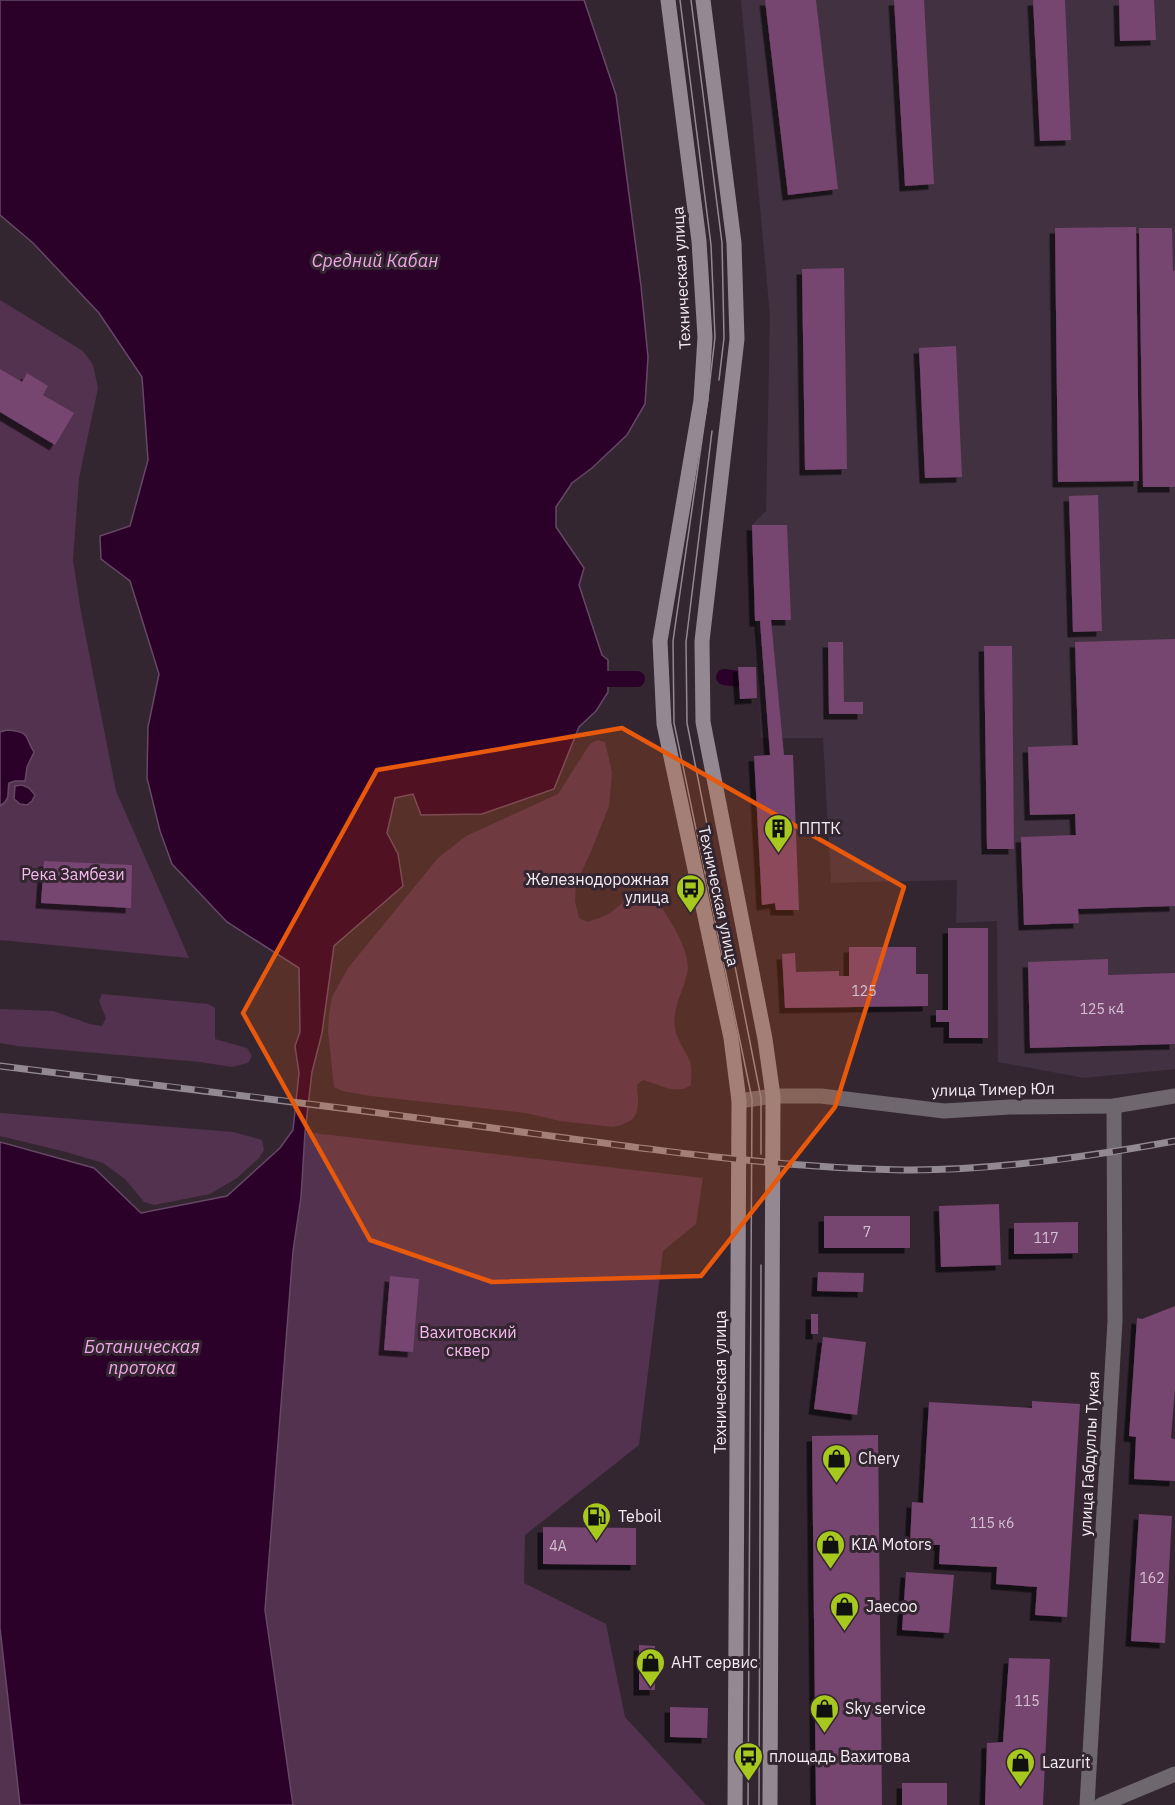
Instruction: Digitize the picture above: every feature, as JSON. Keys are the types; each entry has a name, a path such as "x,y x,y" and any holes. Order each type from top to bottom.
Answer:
{"main road":[{"name":"Техническая улица","path":"668,0 699,241 705,337 701,400 660,641 664,724 731,1038 739,1101 735,1805"},
{"name":"Техническая улица","path":"703,0 734,243 737,339 702,641 703,722 765,1039 773,1096 770,1805"}],"street":[{"name":"улица Тимер Юл","path":"739,1101 773,1096 821,1096 944,1111 1010,1107 1114,1106 1175,1096"},
{"name":"улица Габдуллы Тукая","path":"1087,1805 1115,1321 1114,1106"},
{"path":"1101,1805 1175,1774"}],"highlighted area":[{"path":"622,728 904,887 835,1107 701,1276 492,1282 370,1240 243,1013 377,770"}],"shaded area":[{"path":"741,0 1175,0 1175,1069 1084,1078 998,1062 997,921 956,923 957,880 831,883 823,738 761,738 752,525 766,511 770,316"}],"green space":[{"name":"Река Замбези","path":"0,300 83,351 93,365 98,388 79,478 73,560 81,612 116,791 189,958 0,940"},
{"path":"598,740 605,742 612,772 609,806 576,883 575,901 579,918 588,922 603,917 629,897 644,891 650,891 663,909 682,942 688,964 674,1020 678,1037 690,1062 691,1085 673,1089 643,1080 637,1085 638,1108 633,1118 613,1127 560,1121 526,1113 371,1096 342,1091 334,1087 328,1031 329,1014 332,997 348,968 438,858 466,836 558,794 591,743"},
{"path":"102,994 208,1004 215,1008 215,1039 247,1048 252,1056 248,1063 232,1067 0,1043 0,1009 53,1011 102,1026 106,1018 99,1001"},
{"path":"0,1113 233,1132 262,1140 264,1150 259,1158 237,1178 210,1194 154,1205 144,1202 125,1179 103,1163 0,1136"},
{"name":"Вахитовский сквер","path":"305,1132 703,1178 696,1224 663,1251 639,1445 525,1535 524,1583 606,1624 625,1717 706,1805 293,1805 265,1610 293,1251 301,1197"},
{"path":"0,1628 20,1805 0,1805"}],"water":[{"name":"Средний Кабан","path":"0,0 584,0 616,95 648,357 645,404 627,435 592,468 572,483 556,507 556,527 584,568 579,585 602,655 608,660 608,692 596,711 579,727 554,789 482,814 421,815 413,794 395,798 387,833 398,854 403,886 334,946 322,1033 312,1072 305,1132 301,1197 293,1251 265,1610 293,1805 20,1805 0,1628 0,1142 94,1168 141,1213 227,1196 280,1148 293,1130 299,1073 295,1046 300,1032 299,968 227,922 172,864 160,831 147,778 148,727 159,674 130,581 101,559 100,536 130,526 148,460 142,377 99,313 33,243 0,215"},
{"path":"7,730 24,734 34,752 27,767 25,781 9,783 7,799 0,806 0,732"},
{"path":"22,785 29,788 35,795 27,805 20,804 14,799 15,786"}],"building":[{"path":"765,0 816,0 838,189 788,195"},
{"path":"894,0 924,0 934,184 905,186"},
{"path":"1033,0 1065,0 1071,140 1040,141"},
{"path":"1119,0 1154,0 1156,40 1120,41"},
{"path":"1136,227 1139,481 1058,482 1055,228"},
{"path":"1139,228 1172,228 1173,271 1175,270 1175,487 1143,487"},
{"path":"844,268 847,469 805,470 802,269"},
{"path":"956,346 962,477 925,478 919,348"},
{"path":"0,369 22,382 27,373 48,386 43,395 74,413 55,445 0,412"},
{"path":"1098,495 1102,631 1073,632 1069,496"},
{"path":"752,525 787,525 791,620 771,620 784,755 793,755 799,910 776,910 775,903 762,905 754,756 770,755 760,621 755,621"},
{"path":"1175,639 1175,906 1078,909 1079,923 1024,925 1021,837 1076,835 1075,814 1030,815 1028,747 1078,745 1075,642"},
{"path":"828,642 843,642 844,702 863,702 863,714 829,714"},
{"path":"984,646 1012,646 1014,849 987,849"},
{"path":"738,667 756,667 757,698 740,699"},
{"path":"44,861 132,865 131,908 41,903"},
{"path":"948,928 988,928 988,1038 949,1038 949,1022 936,1022 936,1010 948,1010"},
{"path":"849,947 916,947 916,974 928,974 928,1006 785,1008 782,954 795,953 796,972 839,971 839,976 849,976"},
{"path":"1108,959 1108,975 1175,973 1175,1044 1030,1048 1028,962"},
{"path":"999,1204 1001,1265 941,1267 939,1206"},
{"path":"824,1216 910,1216 910,1248 824,1248"},
{"path":"1078,1222 1078,1253 1014,1254 1014,1223"},
{"path":"818,1272 864,1273 863,1292 817,1291"},
{"path":"390,1276 419,1279 413,1352 384,1350"},
{"path":"1175,1306 1175,1388 1171,1438 1175,1439 1175,1481 1134,1479 1136,1437 1129,1436 1137,1318 1142,1319"},
{"path":"811,1314 818,1314 818,1334 811,1334"},
{"path":"823,1337 866,1342 857,1415 814,1409"},
{"path":"1032,1401 1080,1404 1067,1617 1035,1615 1037,1587 996,1584 997,1567 939,1564 940,1545 910,1544 912,1502 923,1503 929,1402 1032,1408"},
{"path":"878,1435 882,1805 816,1805 812,1436"},
{"path":"1139,1514 1172,1516 1165,1643 1131,1641"},
{"path":"543,1527 636,1528 636,1565 543,1564"},
{"path":"906,1572 954,1575 949,1633 902,1630"},
{"path":"639,1645 655,1646 655,1690 639,1690"},
{"path":"1009,1658 1050,1659 1043,1805 985,1805 987,1743 1003,1742"},
{"path":"670,1707 708,1708 707,1738 670,1737"},
{"path":"902,1783 947,1783 947,1805 902,1805"}],"waterway":[{"path":"724,677 739,679"},
{"path":"608,679 637,679"}],"tram line":[{"path":"680,0 711,245 715,337 673,641 674,723 752,1099 748,1805"},
{"path":"691,0 722,243 724,338 719,380"},
{"path":"712,431 686,642 687,723 761,1098 761,1154"},
{"path":"759,1805 761,1265"}],"railway":[{"path":"0,1066 732,1159 846,1168 903,1170 971,1168 1074,1157 1175,1141"}],"place":[{"name":"ППТК","path":"778,854"},
{"name":"Железнодорожная улица","path":"690,914"},
{"name":"Chery","path":"837,1484"},
{"name":"Teboil","path":"597,1542"},
{"name":"KIA Motors","path":"830,1570"},
{"name":"Jaecoo","path":"845,1632"},
{"name":"АНТ сервис","path":"650,1688"},
{"name":"Sky service","path":"824,1734"},
{"name":"площадь Вахитова","path":"748,1782"},
{"name":"Lazurit","path":"1021,1788"}],"water label":[{"name":"Ботаническая протока","path":"142,1357"}]}
